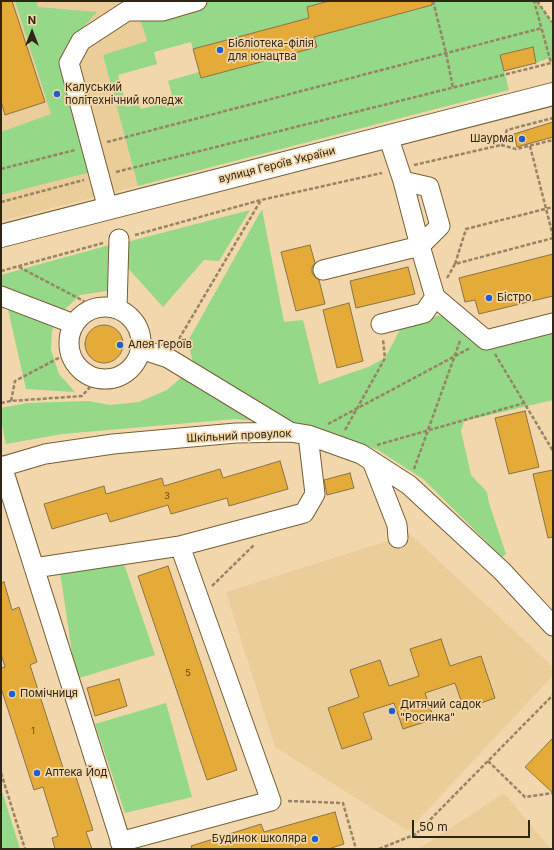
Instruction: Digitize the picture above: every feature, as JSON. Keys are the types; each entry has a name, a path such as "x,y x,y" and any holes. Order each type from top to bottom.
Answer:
{"main road":[{"name":"вулиця Героїв України","path":"1,236 553,94"}],"street":[{"path":"108,209 70,62 81,41 128,6 164,11 197,1"},
{"path":"388,136 403,181 435,297 486,340 553,323"},
{"path":"323,270 420,246 440,226 429,187 403,181"},
{"path":"117,309 118,239"},
{"path":"1,296 74,324"},
{"path":"381,324 424,313 435,297"},
{"path":"107,307 117,309 126,313 136,324 138,329 141,339 141,349 137,360 130,369 120,376 109,379 88,375 80,369 70,352 70,332 80,316 88,311 107,307"},
{"path":"141,349 168,358 290,432"},
{"name":"Шкільний провулок","path":"1,466 45,454 113,444 236,433 290,432 308,435 361,454 373,453 502,571 553,626"},
{"path":"34,568 180,546 304,513 315,494 308,435"},
{"path":"373,453 397,525 398,538"},
{"path":"1,466 122,846 271,801 180,546"}],"path":[{"path":"433,1 453,88"},
{"path":"536,1 553,22"},
{"path":"1,202 551,63 536,1"},
{"path":"1,169 542,28"},
{"path":"501,145 516,150 553,140"},
{"path":"455,264 553,237 530,146"},
{"path":"168,358 261,200"},
{"path":"435,297 455,264 466,229 553,207"},
{"path":"18,266 97,308"},
{"path":"409,485 467,323"},
{"path":"337,445 385,358 381,324"},
{"path":"308,435 486,340 553,452"},
{"path":"11,401 15,381 70,352"},
{"path":"1,403 82,396 98,378"},
{"path":"373,453 428,430 524,403"},
{"path":"199,599 259,540"},
{"path":"379,849 416,834 553,695"},
{"path":"488,761 525,797 553,793"},
{"path":"1,773 25,849"},
{"path":"271,801 343,803 356,849"}],"shaded area":[{"name":"Калуський політехнічний коледж","path":"1,1 134,1 147,41 103,55 138,186 1,221"},
{"name":"Дитячий садок \"Росинка\"","path":"410,534 553,667 553,675 408,831 275,747 226,592"},
{"path":"504,793 551,849 416,849 423,846"}],"green space":[{"path":"15,1 36,1 38,7 97,12 74,37 91,172 1,195 1,132 51,114"},
{"path":"134,1 329,1 307,7 309,18 193,49 191,42 154,52 157,64 118,75 127,107 139,104 141,109 157,105 156,100 172,95 168,81 199,72 201,78 317,47 314,37 422,8 420,1 537,1 553,22 553,62 549,58 536,63 532,47 500,55 509,90 138,186 103,55 147,41"},
{"path":"262,209 284,322 303,320 319,384 368,367 385,358 403,324 442,315 487,348 553,331 553,400 464,421 461,431 471,475 487,492 489,503 506,554 502,557 423,479 378,450 341,436 293,426 193,363 188,341"},
{"path":"250,210 219,261 204,260 163,307 127,267 127,242"},
{"path":"113,244 113,290 80,295 62,312 1,289 1,275"},
{"path":"7,305 56,320 52,331 51,350 59,374 75,392 26,389"},
{"path":"182,377 256,421 235,419 62,434 6,444 1,420 1,408 27,403 88,401 110,405 139,402 167,390"},
{"path":"123,561 155,655 76,679 60,572"},
{"path":"166,703 192,797 125,813 95,724"},
{"path":"1,788 20,849 1,849"}],"building":[{"path":"1,1 12,1 45,102 5,115 1,101"},
{"path":"329,1 432,1 432,5 314,37 317,47 201,78 193,49 309,18 307,7"},
{"path":"533,47 536,63 504,71 500,55"},
{"path":"553,122 553,137 517,147 514,134"},
{"path":"310,245 315,263 312,267 312,273 319,280 325,304 296,311 281,252"},
{"path":"553,254 553,296 479,314 475,300 465,302 459,278"},
{"path":"408,267 415,294 356,308 350,281"},
{"path":"349,303 363,361 337,368 323,310"},
{"path":"100,325 108,325 118,330 122,337 122,351 118,358 108,363 100,363 90,358 88,355 85,348 85,340 90,330 93,328"},
{"path":"525,411 539,467 509,474 495,418"},
{"path":"280,461 288,489 229,506 227,498 171,514 168,505 110,522 107,513 52,529 44,504 104,486 106,494 162,478 164,486 220,469 223,478"},
{"path":"553,470 553,537 548,538 533,474"},
{"path":"350,473 354,488 327,495 324,480"},
{"path":"168,566 237,770 207,780 138,576"},
{"path":"4,582 12,610 19,607 37,662 30,665 66,777 75,774 93,830 86,832 92,849 55,849 52,838 58,836 43,787 34,790 1,688 1,668 5,667 1,654 1,583"},
{"path":"441,639 450,666 481,656 495,698 464,709 455,683 425,693 434,719 403,729 394,703 363,713 372,739 342,749 328,708 359,697 350,670 380,660 389,686 419,676 410,649"},
{"path":"119,679 127,706 95,716 87,688"},
{"path":"553,738 553,793 525,767"},
{"path":"335,812 344,844 328,849 192,849 191,846 261,824 264,832"}],"place":[{"name":"Бібліотека-філія для юнацтва","path":"220,50"},
{"name":"Калуський політехнічний коледж","path":"57,94"},
{"name":"Шаурма","path":"522,139"},
{"name":"Бістро","path":"489,298"},
{"name":"Алея Героїв","path":"120,345"},
{"name":"Помічниця","path":"12,694"},
{"name":"Дитячий садок \"Росинка\"","path":"392,711"},
{"name":"Аптека Йод","path":"37,773"},
{"name":"Будинок школяра","path":"315,839"}]}
